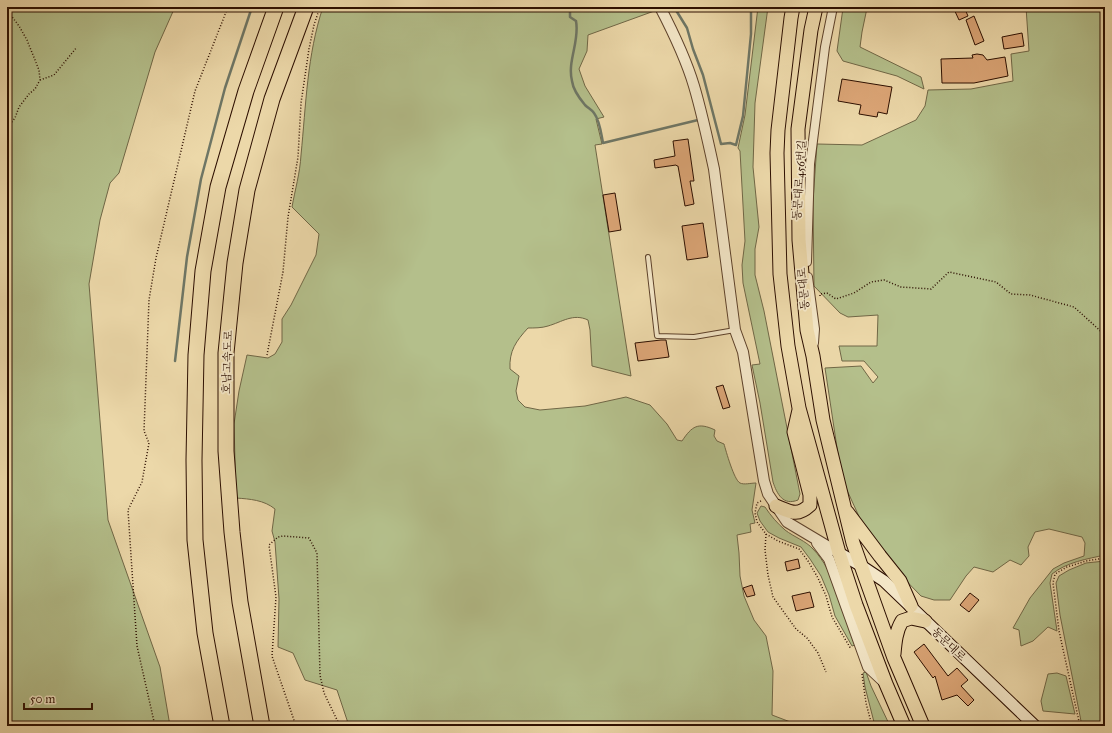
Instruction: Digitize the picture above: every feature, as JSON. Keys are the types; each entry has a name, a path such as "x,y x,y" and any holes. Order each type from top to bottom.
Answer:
{"highway":[{"path":"222,726 204,633 195,540 194,460 196,355 203,271 218,187 246,91 276,7"},
{"name":"호남고속도로","path":"262,726 240,602 232,532 226,451 226,353 235,263 247,190 272,100 306,7"}],"main road":[{"name":"동문대로","path":"816,7 798,129 799,240 807,330 823,420 860,565 894,658 923,726"},
{"name":"동문대로","path":"791,11 778,130 777,153 780,274 788,346 799,408 839,553 856,605 886,684 904,726"},
{"path":"776,506 794,514 804,511 810,505 810,495 794,432 799,408"},
{"path":"844,507 900,581 911,606"},
{"name":"동문대로","path":"839,553 884,581 1035,726"},
{"path":"894,658 898,627 902,620 911,618 925,621"}],"street":[{"path":"660,7 669,24 694,85 709,145 714,169 735,330 743,352 764,481 768,494 787,522 839,553"},
{"name":"동문대로456번길","path":"812,356 815,329 806,258 810,164 825,47 833,7"},
{"path":"814,538 829,559 868,667 886,684"}],"lane":[{"path":"648,257 657,336 694,336 735,330"}],"path":[{"path":"155,726 137,646 128,510 142,482 149,444 144,430 149,300 156,258 195,91 228,7"},
{"path":"267,355 283,272 288,217 298,156 301,104 309,48 320,7"},
{"path":"7,10 20,26 27,40 39,70 40,80 35,89 19,107 7,128"},
{"path":"40,80 54,75 77,47"},
{"path":"812,308 820,294 827,294 836,299 854,293 871,282 884,280 901,287 931,289 949,272 996,282 1011,294 1030,295 1074,307 1105,335"},
{"path":"768,494 758,504 755,513 757,522 766,534 778,541 799,549 808,561 826,596 832,617 851,649"},
{"path":"766,534 765,550 768,575 773,597 796,629 807,638 818,653 826,672"},
{"path":"296,726 272,656 276,597 269,545 278,537 283,536 309,538 317,553 320,675 324,693 340,726"},
{"path":"1080,726 1060,631 1053,583 1055,574 1067,567 1086,561 1105,558"},
{"path":"862,673 865,698 872,726"}],"green space":[{"path":"7,7 175,7 155,52 119,173 110,183 100,220 89,284 108,520 160,667 170,726 7,726"},
{"path":"323,7 655,7 657,10 588,35 587,51 579,69 585,86 604,117 596,119 602,144 595,145 631,376 592,366 588,320 577,317 546,327 528,328 514,347 510,369 519,376 516,391 518,400 525,407 540,410 585,406 626,397 650,405 667,424 677,440 682,441 692,429 696,427 704,426 715,430 714,436 717,441 724,444 730,465 738,481 743,484 756,483 752,510 755,523 750,524 751,532 737,535 740,576 744,596 754,620 766,636 773,671 772,715 793,723 803,724 802,726 349,726 337,690 305,680 293,653 278,647 279,599 275,542 272,531 275,509 262,502 236,498 234,424 247,355 268,358 275,354 282,342 282,319 291,305 316,255 319,234 292,207 299,175 310,62"},
{"path":"758,7 768,7 755,103 753,167 759,227 755,249 755,275 764,311 800,494 798,500 793,501 788,501 781,498 776,491 773,482 752,365 760,364 743,283 742,265 745,241 740,151 738,148 745,115"},
{"path":"1026,7 1105,7 1105,555 1071,564 1052,574 1050,583 1057,631 1048,627 1033,641 1021,646 1019,630 1013,628 1030,598 1053,569 1064,563 1084,556 1085,543 1082,537 1049,529 1035,532 1028,547 1029,556 1021,565 1010,560 993,572 974,567 950,600 934,600 921,596 884,558 862,523 846,488 839,461 825,368 861,366 873,383 878,377 864,361 842,361 839,346 877,346 878,315 848,317 840,313 814,286 813,201 817,144 862,145 916,120 925,106 928,90 971,89 1013,81 1011,54 1029,51"},
{"path":"843,8 867,8 860,47 921,77 924,89 897,76 843,61 837,51"},
{"path":"761,506 765,507 785,530 810,546 821,558 833,581 855,645 852,646 835,616 829,595 821,576 810,559 801,547 768,532 760,521 757,513"},
{"path":"1105,561 1105,726 1082,726 1060,615 1056,583 1059,576 1069,570 1086,563"},
{"path":"866,672 890,726 875,726 865,687 863,673"},
{"path":"1057,673 1066,676 1075,714 1043,711 1041,701 1048,674"}],"building":[{"path":"953,7 964,7 968,16 959,20"},
{"path":"974,16 984,41 975,45 966,20"},
{"path":"1022,33 1024,46 1004,49 1002,37"},
{"path":"972,55 983,55 987,60 1005,57 1008,76 974,83 942,83 941,59 973,58"},
{"path":"842,79 892,87 887,114 878,112 877,117 859,114 861,105 838,101"},
{"path":"688,139 694,181 690,181 694,204 685,206 678,166 655,168 654,160 675,156 673,141"},
{"path":"615,193 621,230 609,232 603,195"},
{"path":"703,223 708,257 687,260 682,226"},
{"path":"666,340 669,357 638,361 635,343"},
{"path":"723,385 730,407 723,409 716,387"},
{"path":"798,559 800,568 787,571 785,562"},
{"path":"752,585 755,595 747,597 743,588"},
{"path":"810,592 814,607 796,611 792,596"},
{"path":"970,593 979,600 969,612 960,605"},
{"path":"924,644 948,676 957,668 968,680 961,686 974,700 968,706 957,695 942,700 935,676 933,678 914,652"}],"waterway":[{"path":"175,361 187,257 201,179 225,88 252,7"},
{"path":"570,7 570,17 576,21 577,28 571,66 573,84 575,91 581,100 596,116 603,143 698,120"},
{"path":"674,7 687,28 703,75 721,144 730,143 736,145 743,116 751,34 751,7"}]}
